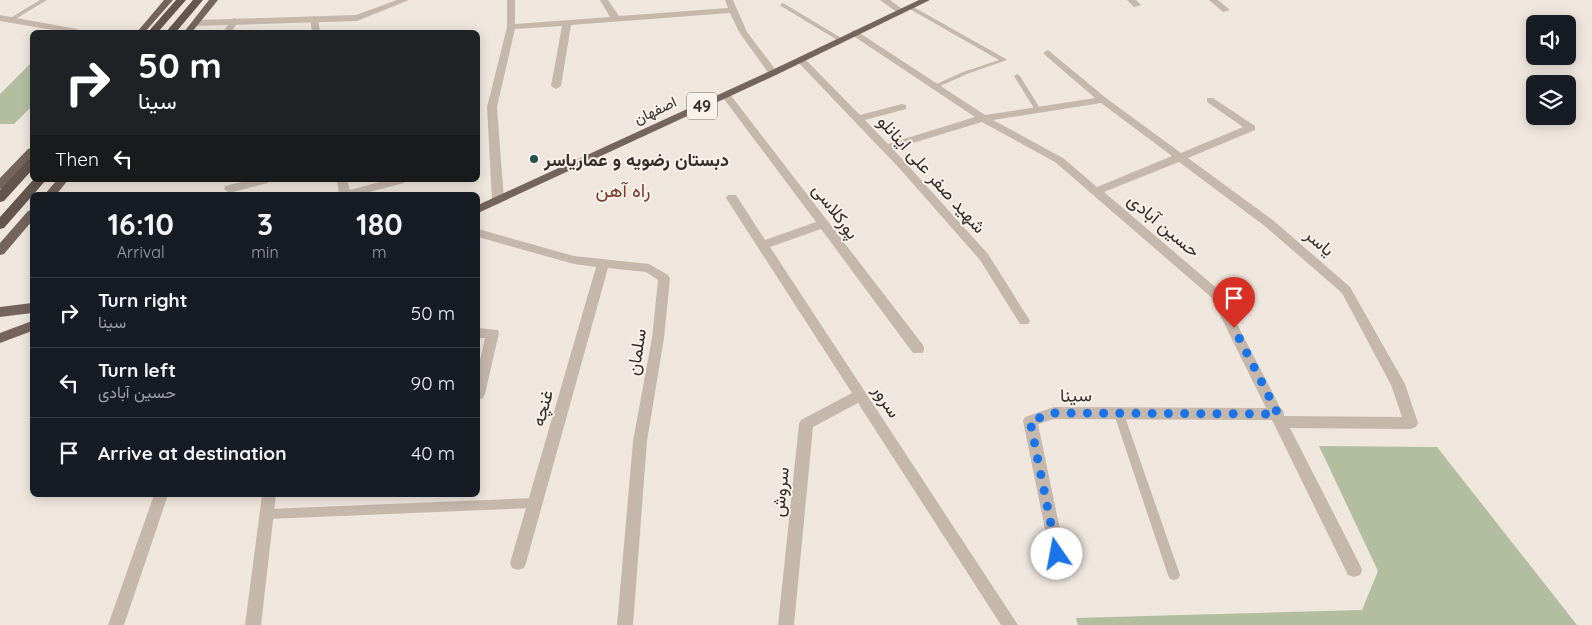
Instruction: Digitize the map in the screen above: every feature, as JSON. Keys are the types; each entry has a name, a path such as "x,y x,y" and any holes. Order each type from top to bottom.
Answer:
{"highway":[{"path":"155,30 181,0"},
{"path":"173,30 198,0"},
{"path":"0,198 30,165"},
{"path":"0,225 38,182"}],"main road":[{"path":"143,30 169,0"},
{"path":"190,30 214,0"},
{"name":"اصفهان","path":"480,207 726,95 926,0"},
{"path":"0,184 30,153"},
{"path":"53,192 61,182"},
{"path":"0,251 30,216"},
{"path":"0,312 30,308"},
{"path":"0,331 30,326"},
{"path":"0,338 30,327"}],"street":[{"path":"196,23 357,18 405,0"},
{"path":"498,200 492,107 511,27 511,0"},
{"path":"604,0 616,19"},
{"path":"729,0 743,32 773,73"},
{"path":"884,0 906,9"},
{"path":"1213,0 1226,10"},
{"path":"511,27 733,10"},
{"path":"0,18 66,30"},
{"path":"314,19 316,30"},
{"path":"228,30 235,22"},
{"path":"556,86 567,22"},
{"name":"حسین آبادی","path":"855,34 983,118 1059,160 1216,294 1280,418 1354,570"},
{"name":"یاسر","path":"1048,53 1103,100 1270,224 1346,290 1398,384 1411,423 1280,418"},
{"name":"شهید صفر علی اینانلو","path":"801,60 886,148 984,257 1024,321"},
{"name":"پورکلاسی","path":"726,95 918,349"},
{"path":"886,148 983,118 1103,100"},
{"path":"1095,192 1251,128 1210,100"},
{"path":"858,119 902,107"},
{"path":"229,189 256,182"},
{"path":"356,192 393,182"},
{"name":"سرور","path":"732,198 1010,625"},
{"path":"762,244 824,224"},
{"name":"سلمان","path":"480,234 574,260 649,268 664,278 658,338 640,441 626,625"},
{"name":"غنچه","path":"518,563 603,263"},
{"path":"480,333 493,334 480,386"},
{"name":"سروش","path":"786,625 806,424 861,395"},
{"name":"سینا","path":"1061,573 1030,421 1054,413 1280,418"},
{"path":"116,625 160,497"},
{"path":"253,625 270,497"}],"lane":[{"path":"10,20 44,0"},
{"path":"783,5 841,40"},
{"path":"906,9 1004,60 965,73 934,87"},
{"path":"1017,76 1038,110"},
{"path":"1119,414 1174,575"},
{"path":"268,514 535,503"}],"green space":[{"path":"30,64 30,108 14,124 0,124 0,94"},
{"path":"1319,446 1437,447 1577,625 1078,625 1076,618 1362,610 1378,571"}],"place":[{"name":"دبستان رضویه و عماریاسر","path":"534,159"}],"district":[{"name":"راه آهن","path":"623,190"}],"route":[{"path":"1057,554 1030,421 1054,413 1278,414 1234,328"}]}
